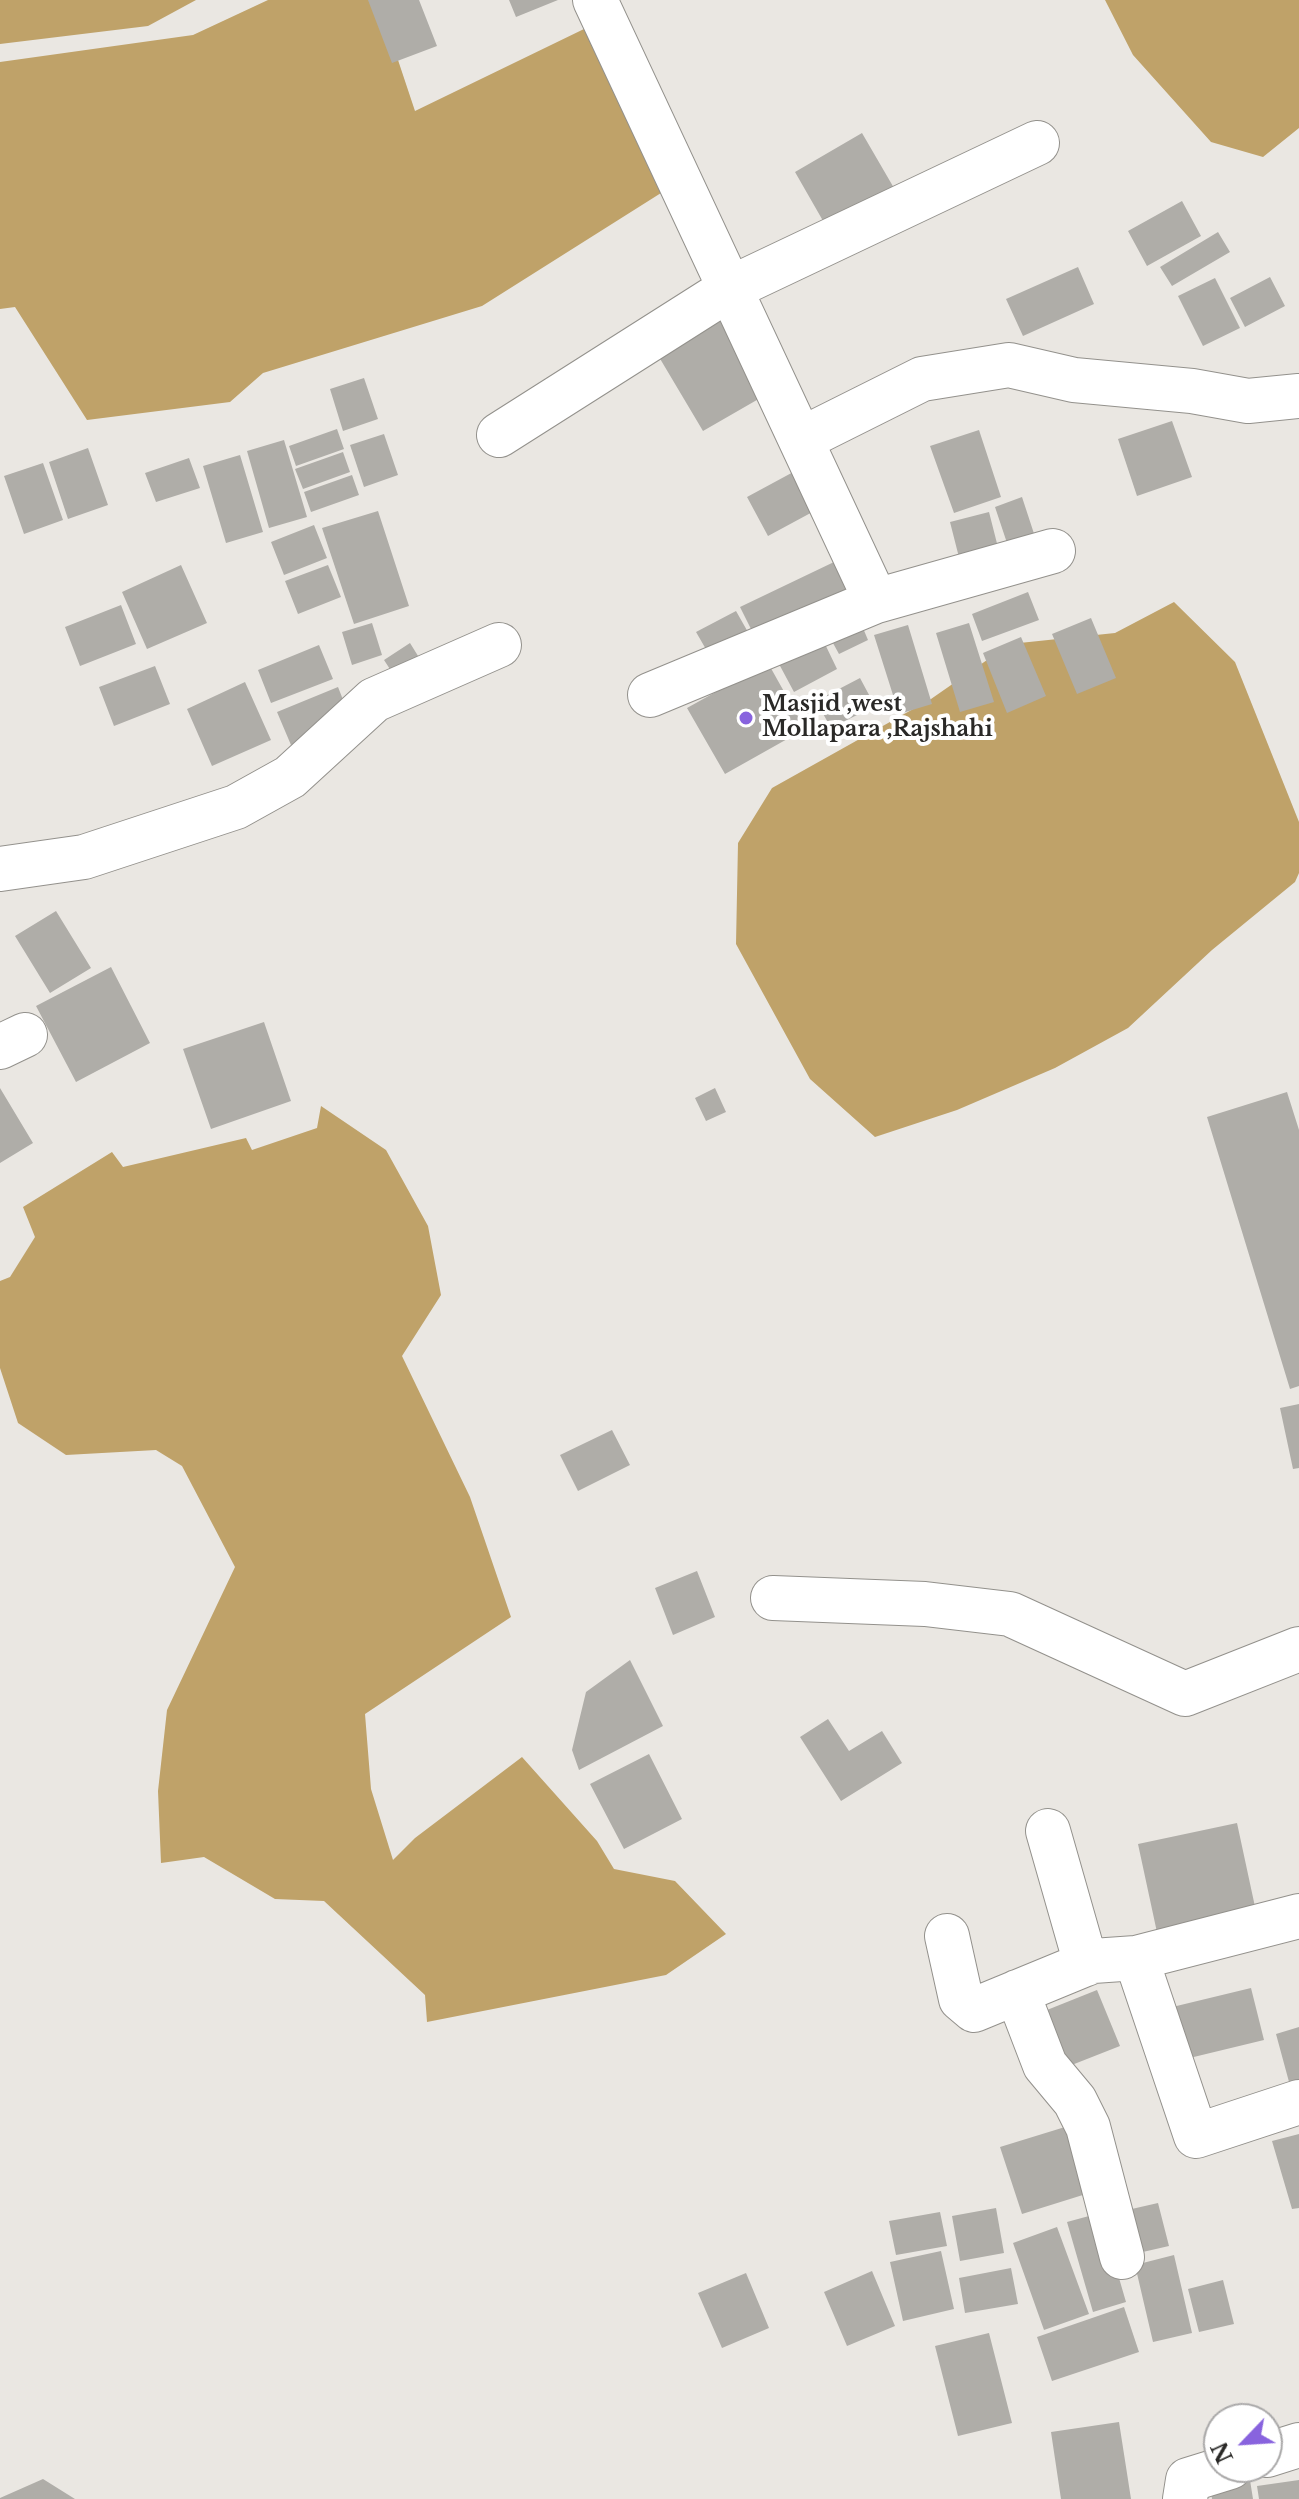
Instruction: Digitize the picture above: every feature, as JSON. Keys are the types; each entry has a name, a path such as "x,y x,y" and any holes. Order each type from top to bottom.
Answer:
{"street":[{"path":"595,0 876,601"},
{"path":"499,435 729,289 1037,143"},
{"path":"802,439 922,379 1009,365 1074,380 1192,391 1248,401 1299,396"},
{"path":"650,695 876,601 1053,551"},
{"path":"0,869 84,857 236,807 290,777 374,700 499,645"},
{"path":"773,1598 925,1604 1010,1614 1185,1694 1299,1649"},
{"path":"1048,1831 1086,1964"},
{"path":"947,1936 961,1999 974,2010 1086,1964 1136,1958 1299,1916"},
{"path":"1136,1958 1196,2136 1299,2102"},
{"path":"1017,1992 1045,2065 1075,2101 1088,2127 1122,2257"},
{"path":"1185,2499 1188,2480 1203,2475"}],"shaded area":[{"path":"0,0 196,0 148,26 0,44"},
{"path":"268,0 378,0 415,111 584,29 661,193 482,306 263,373 230,402 87,420 15,307 0,309 0,62 193,35"},
{"path":"1105,0 1299,0 1299,128 1263,157 1211,142 1133,55"},
{"path":"1174,602 1235,662 1299,822 1299,873 1295,882 1212,950 1128,1028 1055,1068 957,1110 875,1137 810,1079 736,944 738,843 772,788 931,699 1010,644 1115,633"},
{"path":"321,1106 386,1150 428,1226 441,1295 402,1356 470,1497 511,1617 365,1714 371,1789 393,1860 415,1838 522,1757 597,1841 614,1869 675,1881 726,1934 666,1975 427,2022 425,1995 324,1901 275,1899 204,1857 161,1863 158,1791 167,1710 235,1567 182,1466 156,1450 66,1455 18,1423 0,1368 0,1281 10,1277 35,1237 23,1207 112,1152 123,1167 246,1138 252,1150 317,1128"}],"building":[{"path":"368,0 419,0 437,46 392,63"},
{"path":"509,0 558,0 516,17"},
{"path":"862,133 905,207 838,247 795,172"},
{"path":"1182,201 1201,236 1147,266 1128,231"},
{"path":"1218,232 1230,252 1172,286 1160,267"},
{"path":"1078,267 1094,304 1023,336 1006,299"},
{"path":"1270,277 1285,306 1245,327 1230,298"},
{"path":"1215,278 1240,328 1203,346 1178,296"},
{"path":"726,318 769,393 703,431 659,357"},
{"path":"364,378 378,419 343,431 330,389"},
{"path":"1172,421 1192,477 1137,496 1118,439"},
{"path":"337,429 344,449 296,466 289,446"},
{"path":"979,430 1001,497 954,513 930,446"},
{"path":"384,434 398,475 364,487 350,445"},
{"path":"284,440 307,517 269,528 247,451"},
{"path":"88,448 108,505 68,519 49,462"},
{"path":"343,452 350,472 303,489 295,469"},
{"path":"240,455 263,532 226,543 203,466"},
{"path":"189,458 200,488 156,502 145,473"},
{"path":"43,463 63,520 24,534 4,476"},
{"path":"797,470 818,509 768,536 747,497"},
{"path":"352,475 359,495 311,512 304,492"},
{"path":"1022,497 1041,555 1014,564 995,507"},
{"path":"378,511 409,606 354,624 322,528"},
{"path":"989,512 1004,571 965,581 950,522"},
{"path":"314,525 327,558 284,575 271,542"},
{"path":"834,562 854,603 760,647 740,607"},
{"path":"181,565 207,623 147,649 122,592"},
{"path":"328,565 341,597 298,614 285,581"},
{"path":"1028,592 1039,620 982,641 972,614"},
{"path":"121,605 136,644 80,666 65,627"},
{"path":"736,611 757,648 718,670 696,632"},
{"path":"1091,618 1116,678 1077,694 1052,634"},
{"path":"860,621 868,640 839,654 828,634"},
{"path":"372,623 382,655 352,665 342,632"},
{"path":"969,623 994,702 960,712 936,633"},
{"path":"908,625 932,704 899,714 874,635"},
{"path":"1021,637 1046,696 1007,713 983,653"},
{"path":"824,642 837,669 794,692 779,664"},
{"path":"410,643 428,672 403,689 384,660"},
{"path":"319,645 333,679 271,703 258,670"},
{"name":"Masjid ,west Mollapara ,Rajshahi","path":"768,663 805,729 725,774 687,708"},
{"path":"155,666 170,704 114,726 99,687"},
{"path":"860,678 875,706 831,728 816,701"},
{"path":"245,682 271,740 212,766 187,709"},
{"path":"338,687 351,720 291,745 277,712"},
{"path":"56,911 91,968 50,993 15,936"},
{"path":"111,967 150,1043 76,1082 36,1006"},
{"path":"264,1022 291,1101 211,1129 183,1049"},
{"path":"0,1088 33,1143 0,1163"},
{"path":"715,1088 726,1112 706,1121 695,1098"},
{"path":"1287,1092 1299,1130 1299,1386 1290,1389 1207,1117"},
{"path":"1299,1404 1299,1468 1293,1469 1280,1408"},
{"path":"612,1430 630,1465 578,1491 560,1455"},
{"path":"697,1571 715,1617 673,1635 655,1588"},
{"path":"630,1660 663,1726 579,1770 572,1750 586,1692"},
{"path":"828,1719 849,1751 882,1731 902,1763 841,1801 800,1737"},
{"path":"649,1754 682,1819 624,1849 590,1784"},
{"path":"1237,1823 1260,1930 1161,1951 1138,1844"},
{"path":"1251,1988 1264,2040 1173,2062 1160,2010"},
{"path":"1097,1990 1120,2046 1059,2070 1037,2014"},
{"path":"1299,2027 1299,2114 1298,2115 1276,2034"},
{"path":"1065,2127 1086,2194 1022,2214 1000,2147"},
{"path":"1299,2134 1299,2208 1292,2209 1272,2141"},
{"path":"1158,2203 1169,2246 1134,2254 1123,2211"},
{"path":"996,2208 1004,2253 960,2261 952,2216"},
{"path":"940,2212 947,2246 896,2255 889,2221"},
{"path":"1100,2213 1126,2302 1093,2312 1067,2222"},
{"path":"1057,2227 1089,2314 1044,2330 1013,2243"},
{"path":"941,2251 954,2309 903,2321 890,2262"},
{"path":"1174,2255 1192,2333 1153,2342 1135,2265"},
{"path":"1011,2268 1018,2304 965,2313 959,2278"},
{"path":"872,2271 895,2326 847,2346 824,2292"},
{"path":"746,2273 769,2328 722,2348 698,2293"},
{"path":"1223,2280 1234,2324 1199,2332 1188,2289"},
{"path":"1124,2307 1139,2352 1052,2381 1037,2337"},
{"path":"989,2333 1012,2423 958,2436 935,2346"},
{"path":"1119,2422 1131,2499 1061,2499 1051,2432"},
{"path":"43,2479 75,2499 0,2499 0,2498"},
{"path":"1299,2480 1299,2499 1259,2499 1257,2486"},
{"path":"1209,2483 1250,2483 1253,2499 1212,2499"}],"place":[{"name":"Masjid ,west Mollapara ,Rajshahi","path":"746,718"}]}
